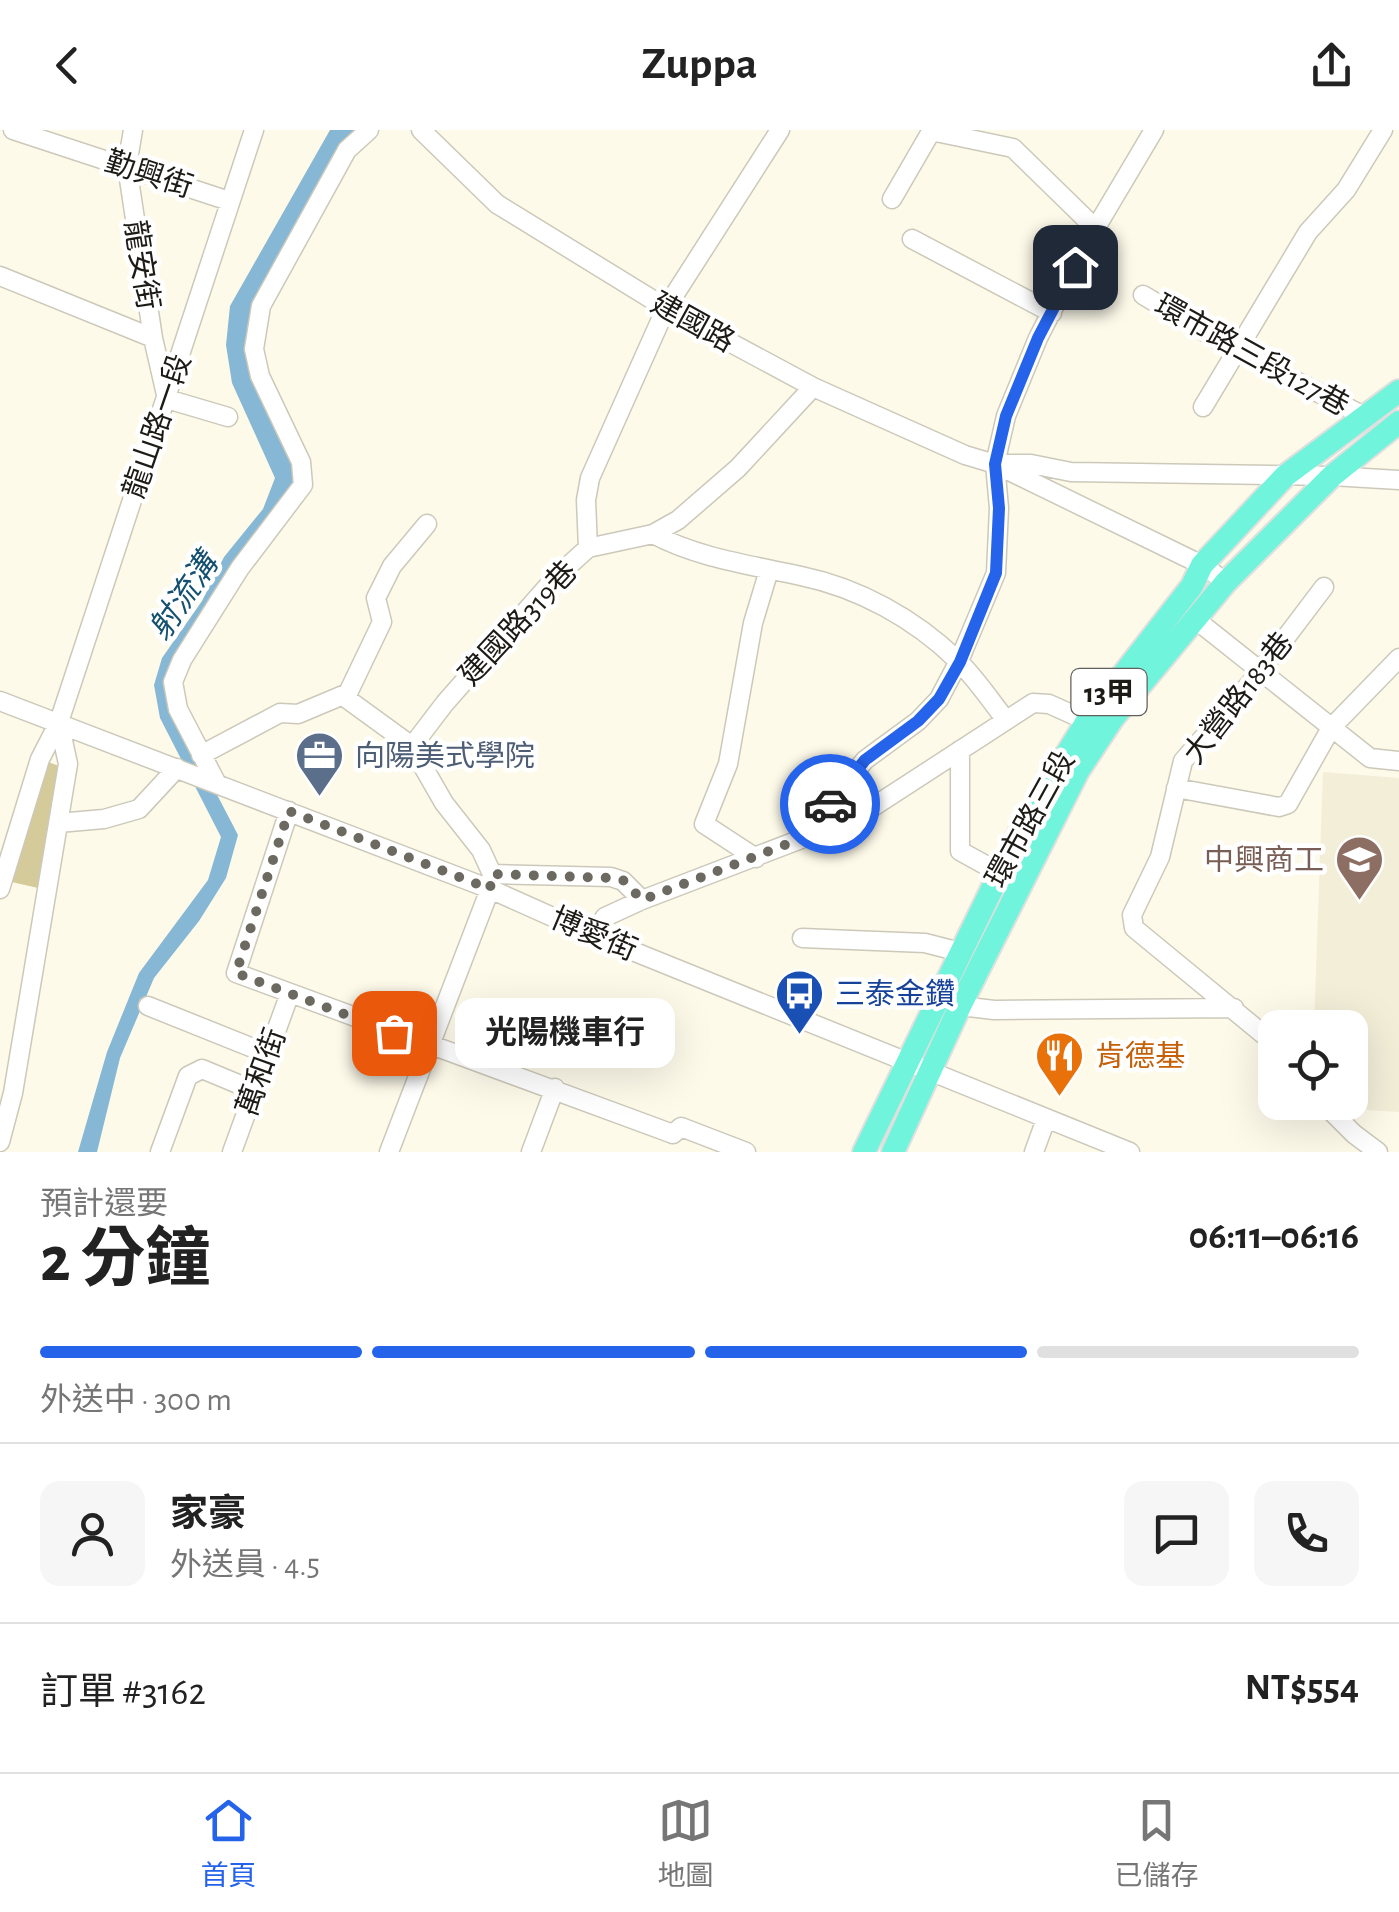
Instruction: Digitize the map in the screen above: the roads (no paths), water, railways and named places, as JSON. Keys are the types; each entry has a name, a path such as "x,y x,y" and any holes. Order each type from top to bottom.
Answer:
{"main road":[{"name":"環市路三段","path":"918,1066 960,952 998,872 1086,721 1192,586 1202,565 1285,476 1399,391"},
{"name":"環市路三段","path":"918,1066 960,1006 1078,771 1113,718 1226,582 1332,476 1399,422"},
{"name":"13甲","path":"864,1152 918,1066"},
{"name":"13甲","path":"893,1152 918,1066"}],"street":[{"name":"勤興街","path":"12,130 229,201"},
{"name":"龍安街","path":"134,130 127,166 153,338 167,400"},
{"name":"龍山路一段","path":"0,889 40,759 59,722 254,130"},
{"path":"58,823 104,819 139,809 198,776 201,755 178,710 173,682 182,660 240,568 303,485 301,462 260,376 254,349 261,306 348,150 369,130"},
{"name":"建國路","path":"421,130 497,204 666,308 813,387 965,455 995,464 1202,565 1226,582"},
{"path":"588,548 586,500 590,478 666,308 780,130"},
{"path":"811,835 833,798 865,760 918,721 939,699 960,662 996,573 999,496 995,464 1006,416 1052,313 1154,130"},
{"path":"1203,407 1308,232 1346,190 1385,130 1399,138"},
{"path":"892,199 932,131 1013,148 1096,228"},
{"path":"912,239 1052,313"},
{"path":"0,276 153,338"},
{"name":"環市路三段127巷","path":"1143,295 1235,350 1362,416"},
{"name":"建國路319巷","path":"416,749 416,741 445,703 556,577 588,548 652,534 678,520 738,468 813,387"},
{"path":"167,400 228,417"},
{"name":"建國路","path":"995,464 1031,464 1071,472 1399,480"},
{"path":"201,755 280,712 298,714 348,694 382,622 376,598 392,566 427,524"},
{"path":"652,534 679,548 806,577 869,598 921,629 960,662 1006,720"},
{"path":"756,858 704,824 728,764 753,623 769,570"},
{"name":"大營路183巷","path":"1258,1029 1134,928 1132,915 1160,857 1183,762 1260,673 1324,587"},
{"path":"1195,619 1370,758 1399,761"},
{"path":"1176,788 1278,806 1288,804 1331,728 1399,658"},
{"path":"343,696 416,749 416,756 444,803 480,850 491,882 389,1152"},
{"name":"博愛街","path":"0,701 289,811 491,882 593,934 1130,1152"},
{"path":"593,934 606,917 642,900 856,818 1032,703 1049,704 1086,721"},
{"path":"0,1142 13,1093 68,764 59,722"},
{"path":"960,750 960,850 998,872"},
{"path":"289,811 236,973 429,1046 555,1088 670,1143 681,1127 746,1152"},
{"path":"491,882 611,878 623,880 642,900"},
{"path":"802,938 925,943 960,952"},
{"name":"萬和街","path":"232,1152 290,993"},
{"path":"148,1006 268,1054"},
{"path":"960,1006 994,1010 1234,1008"},
{"path":"160,1152 188,1076 202,1070 254,1092"},
{"path":"530,1152 555,1088"},
{"path":"1034,1152 1046,1119"},
{"path":"1340,1120 1378,1152"}],"water":[{"path":"330,130 363,130 250,325 295,464 294,483 178,658 176,716 238,835 226,878 199,921 154,978 120,1058 97,1152 78,1152 107,1052 139,973 208,880 221,837 160,718 154,685 162,658 202,601 224,557 263,509 275,478 232,383 226,345 230,306"}],"place":[{"name":"向陽美式學院","path":"320,798"},
{"name":"中興商工","path":"1359,902"},
{"name":"光陽機車行","path":"394,1033"},
{"name":"三泰金鑽","path":"800,1036"},
{"name":"肯德基","path":"1060,1098"}],"water label":[{"name":"射流溝","path":"183,596"}]}
